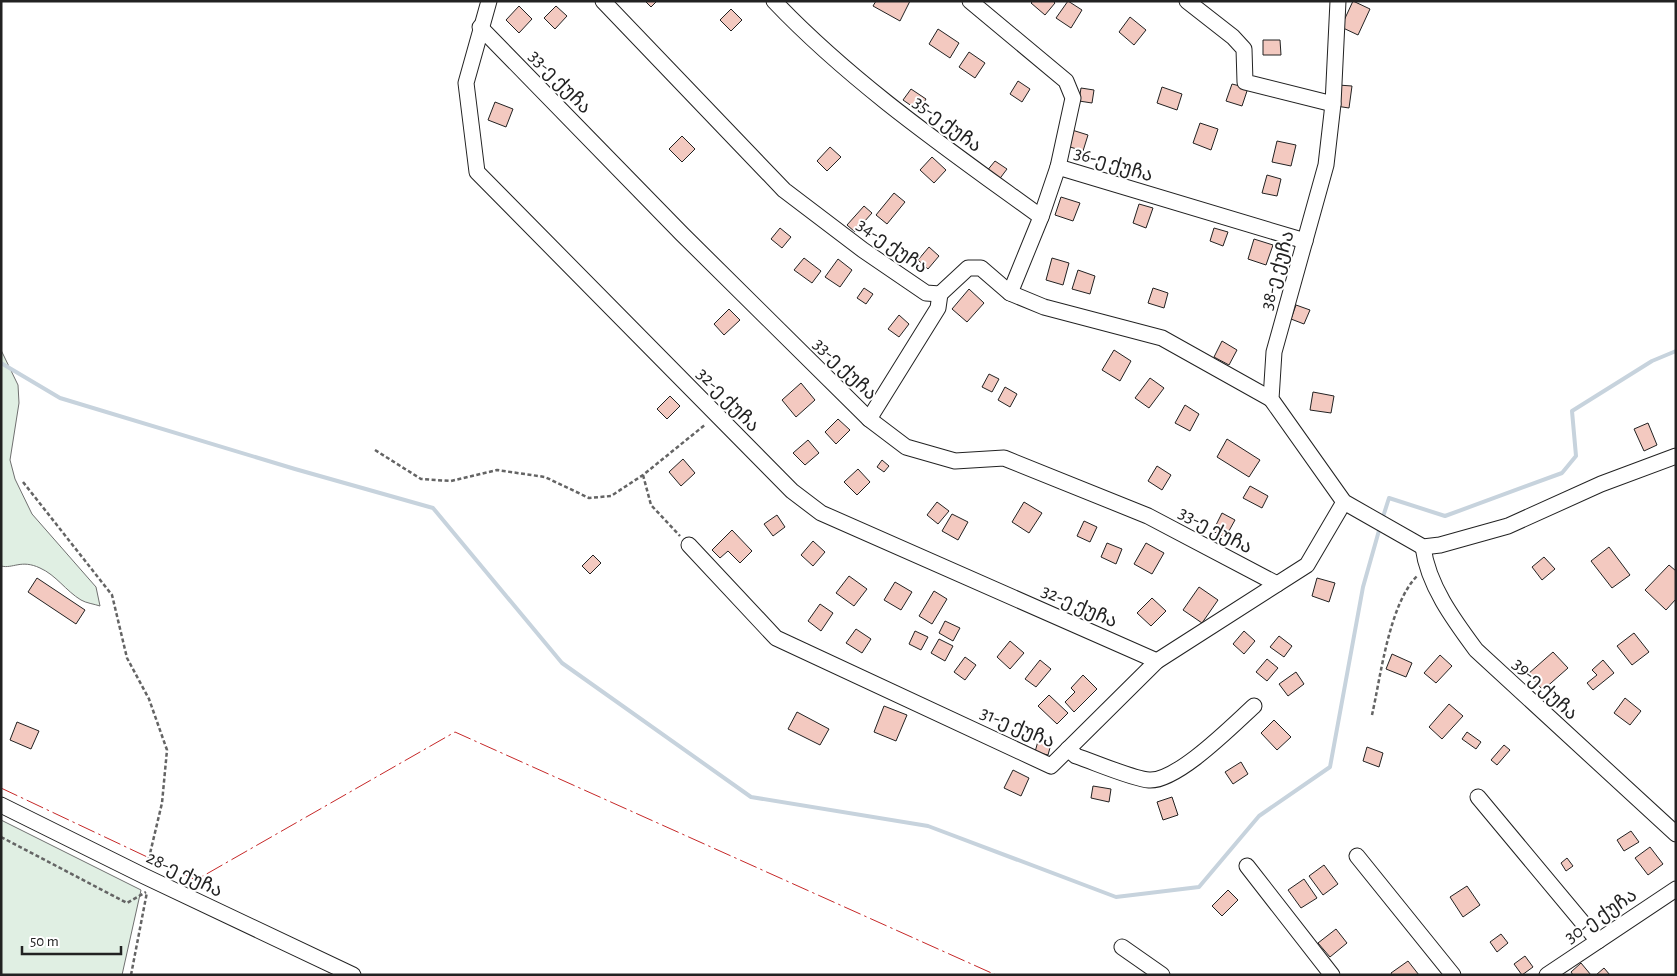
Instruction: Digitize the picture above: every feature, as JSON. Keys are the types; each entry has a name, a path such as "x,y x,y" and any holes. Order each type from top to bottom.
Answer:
{"street":[{"name":"32-ე ქუჩა","path":"489,1 480,27 466,83 478,172 792,491 821,513 1157,661"},
{"name":"34-ე ქუჩა","path":"603,1 784,190 862,250 926,294 940,294 968,268 981,268 1010,293 1044,307 1162,338 1271,399"},
{"name":"35-ე ქუჩა","path":"774,1 796,24 915,125 1041,217"},
{"name":"36-ე ქუჩა","path":"970,1 1066,81 1073,98 1058,167 1306,241"},
{"path":"1187,1 1233,37 1244,49 1245,82 1333,104"},
{"name":"38-ე ქუჩა","path":"1271,399 1274,352 1326,165 1333,104 1338,1"},
{"name":"33-ე ქუჩა","path":"480,27 682,234 869,419 906,447 955,461 1004,458 1148,516 1277,584"},
{"path":"1010,293 1041,217 1058,167"},
{"path":"869,419 938,308 940,294"},
{"path":"1271,399 1344,502 1366,516 1423,546 1440,545 1508,526 1601,484 1676,456"},
{"name":"31-ე ქუჩა","path":"689,545 776,638 1051,766 1157,661 1307,564 1344,502"},
{"name":"39-ე ქუჩა","path":"1423,546 1426,566 1453,619 1476,650 1676,834"},
{"path":"1068,749 1076,756 1148,780 1163,779 1209,748 1254,706"},
{"path":"1478,796 1598,941"},
{"name":"28-ე ქუჩა","path":"1,805 144,876 353,975"},
{"path":"1357,856 1453,975"},
{"path":"1248,866 1332,975"},
{"name":"30-ე ქუჩა","path":"1547,975 1676,889"},
{"path":"1122,947 1162,975"}],"path":[{"path":"375,450 421,479 451,481 497,470 545,477 589,498 611,496 643,475 717,415"},
{"path":"643,475 651,505 689,545"},
{"path":"23,482 112,595 127,658 149,699 167,750 162,803 144,876 148,891 131,975"},
{"path":"1372,715 1395,613 1409,584 1426,566"},
{"path":"1,837 127,903 148,891"}],"green space":[{"path":"1,350 18,385 19,403 10,460 15,479 32,514 96,587 100,606 81,600 46,571 33,565 1,566"},
{"path":"1,820 141,890 122,975 1,975"}],"building":[{"path":"645,1 657,1 651,7"},
{"path":"876,1 910,1 900,21 873,6"},
{"path":"1033,1 1053,1 1055,3 1045,15 1031,3"},
{"path":"1068,1 1082,10 1071,28 1056,18"},
{"path":"1353,1 1370,9 1358,35 1341,27"},
{"path":"519,6 532,19 519,33 506,20"},
{"path":"556,6 567,16 555,29 544,18"},
{"path":"731,9 742,20 731,31 720,20"},
{"path":"1130,17 1146,30 1134,45 1119,32"},
{"path":"938,29 959,43 950,58 929,44"},
{"path":"1263,40 1280,40 1281,55 1263,55"},
{"path":"969,52 985,63 975,78 959,67"},
{"path":"1018,81 1030,89 1022,102 1010,94"},
{"path":"1232,84 1248,88 1242,106 1226,101"},
{"path":"1338,85 1352,86 1349,108 1336,106"},
{"path":"1162,87 1182,94 1177,110 1157,103"},
{"path":"1081,88 1094,90 1092,103 1079,101"},
{"path":"911,89 926,99 919,111 903,100"},
{"path":"495,102 513,109 506,127 488,120"},
{"path":"1200,123 1218,129 1211,150 1193,143"},
{"path":"1072,130 1088,135 1083,151 1067,146"},
{"path":"682,136 695,149 682,162 669,149"},
{"path":"1277,141 1296,145 1291,166 1272,162"},
{"path":"830,147 841,157 827,171 817,161"},
{"path":"932,157 946,170 934,183 920,170"},
{"path":"995,161 1007,169 998,181 986,172"},
{"path":"1267,175 1281,179 1277,196 1262,193"},
{"path":"894,193 905,202 887,224 876,215"},
{"path":"1061,197 1080,203 1073,221 1055,215"},
{"path":"1139,204 1153,208 1146,228 1133,223"},
{"path":"864,206 872,213 855,232 847,225"},
{"path":"780,228 791,237 782,248 771,239"},
{"path":"1214,228 1228,232 1223,246 1210,241"},
{"path":"1254,239 1273,245 1266,265 1248,259"},
{"path":"929,247 939,256 928,269 918,260"},
{"path":"804,258 821,271 812,283 794,270"},
{"path":"1052,258 1069,263 1063,285 1046,280"},
{"path":"838,259 852,270 840,287 825,277"},
{"path":"1078,270 1095,276 1090,294 1072,289"},
{"path":"864,288 873,294 866,304 857,298"},
{"path":"1153,288 1168,293 1164,308 1148,303"},
{"path":"969,289 984,303 967,322 952,309"},
{"path":"1296,305 1310,310 1304,324 1291,319"},
{"path":"729,309 740,320 724,335 714,324"},
{"path":"899,315 909,324 899,337 888,329"},
{"path":"1222,341 1237,350 1229,365 1214,357"},
{"path":"1114,350 1131,361 1120,381 1102,370"},
{"path":"989,374 999,379 992,392 982,387"},
{"path":"1150,378 1164,388 1149,408 1135,398"},
{"path":"801,383 815,400 796,417 782,400"},
{"path":"1005,387 1017,394 1010,407 998,400"},
{"path":"1313,392 1334,396 1331,413 1310,410"},
{"path":"670,396 680,406 667,419 657,409"},
{"path":"1185,405 1199,414 1190,431 1175,423"},
{"path":"838,419 850,430 836,444 825,432"},
{"path":"1648,423 1657,445 1644,451 1634,429"},
{"path":"1227,439 1260,460 1249,477 1217,457"},
{"path":"808,440 819,453 805,465 793,453"},
{"path":"683,459 695,473 681,486 669,472"},
{"path":"882,460 889,466 884,472 877,467"},
{"path":"1157,466 1171,475 1162,490 1148,481"},
{"path":"858,469 870,482 857,495 844,482"},
{"path":"1250,486 1268,496 1262,508 1243,498"},
{"path":"937,502 949,511 938,524 927,515"},
{"path":"1024,502 1042,513 1029,533 1012,522"},
{"path":"1222,513 1235,520 1225,538 1213,531"},
{"path":"952,514 968,522 958,540 942,531"},
{"path":"777,515 785,527 773,536 764,524"},
{"path":"1084,521 1097,527 1090,542 1077,536"},
{"path":"732,530 752,551 740,563 728,551 720,558 712,550"},
{"path":"813,541 825,552 813,566 801,555"},
{"path":"1107,543 1122,549 1116,564 1101,557"},
{"path":"1146,543 1164,553 1152,574 1134,564"},
{"path":"1609,547 1630,575 1612,588 1591,561"},
{"path":"593,555 601,563 590,574 582,566"},
{"path":"1544,557 1555,569 1542,580 1532,567"},
{"path":"1669,565 1676,571 1676,599 1666,610 1645,590"},
{"path":"849,576 867,589 854,606 836,593"},
{"path":"37,578 85,610 76,624 28,592"},
{"path":"1317,578 1335,583 1329,602 1312,596"},
{"path":"895,582 912,592 901,610 884,600"},
{"path":"1199,587 1218,600 1202,623 1183,610"},
{"path":"934,591 947,599 932,624 919,616"},
{"path":"1152,598 1166,611 1151,626 1137,613"},
{"path":"820,604 833,613 821,631 808,621"},
{"path":"945,621 960,628 953,641 939,633"},
{"path":"856,629 871,639 862,653 846,643"},
{"path":"915,631 928,637 921,650 909,644"},
{"path":"1244,631 1255,641 1244,654 1233,644"},
{"path":"1634,633 1649,652 1632,665 1617,646"},
{"path":"1279,636 1292,646 1284,657 1270,647"},
{"path":"939,639 953,646 945,661 931,653"},
{"path":"1010,641 1024,653 1010,669 997,657"},
{"path":"1553,652 1568,668 1543,690 1528,674"},
{"path":"1392,654 1412,663 1406,677 1386,669"},
{"path":"1440,655 1452,666 1436,683 1424,673"},
{"path":"965,657 976,665 965,680 954,672"},
{"path":"1267,659 1278,668 1267,681 1256,672"},
{"path":"1040,660 1051,669 1036,687 1025,679"},
{"path":"1603,660 1614,673 1593,690 1587,683 1597,675 1592,670"},
{"path":"1296,672 1304,684 1288,696 1279,684"},
{"path":"1083,675 1097,689 1074,712 1065,702 1075,692 1071,688"},
{"path":"1049,695 1068,713 1057,724 1038,706"},
{"path":"1625,698 1641,711 1630,725 1614,713"},
{"path":"1449,704 1463,716 1442,739 1429,727"},
{"path":"884,706 907,715 896,741 874,732"},
{"path":"797,712 829,729 820,745 788,729"},
{"path":"1274,720 1291,737 1277,750 1261,733"},
{"path":"17,722 39,731 31,749 10,740"},
{"path":"1467,732 1481,742 1476,749 1462,739"},
{"path":"1038,741 1051,744 1048,755 1035,752"},
{"path":"1504,745 1510,750 1497,765 1491,760"},
{"path":"1367,747 1383,753 1379,767 1363,761"},
{"path":"1241,762 1248,774 1233,784 1225,772"},
{"path":"1013,770 1029,778 1021,796 1004,788"},
{"path":"1093,786 1111,789 1109,802 1091,798"},
{"path":"1172,797 1178,815 1163,820 1157,802"},
{"path":"1631,831 1639,842 1624,851 1617,840"},
{"path":"1650,847 1663,864 1648,875 1635,858"},
{"path":"1567,858 1573,866 1566,871 1561,863"},
{"path":"1324,865 1338,884 1323,895 1309,876"},
{"path":"1304,879 1317,898 1301,908 1288,890"},
{"path":"1467,886 1480,905 1463,917 1450,897"},
{"path":"1228,890 1238,900 1222,916 1212,906"},
{"path":"1336,929 1347,943 1330,957 1318,943"},
{"path":"1501,934 1508,943 1497,952 1490,942"},
{"path":"1525,956 1533,967 1522,975 1514,964"},
{"path":"1408,961 1419,975 1392,975 1391,973"},
{"path":"1581,963 1591,975 1573,975 1571,972"},
{"path":"1604,968 1610,975 1596,975"}],"waterway":[{"path":"1382,520 1389,498 1445,516 1562,473 1576,456 1572,411 1652,361 1676,351"},
{"path":"1,363 60,398 295,469 433,508 562,663 751,797 928,826 1116,897 1199,887 1259,816 1330,767 1363,587 1380,527"}],"power":[{"path":"1,788 196,880 455,732 996,975"}]}
